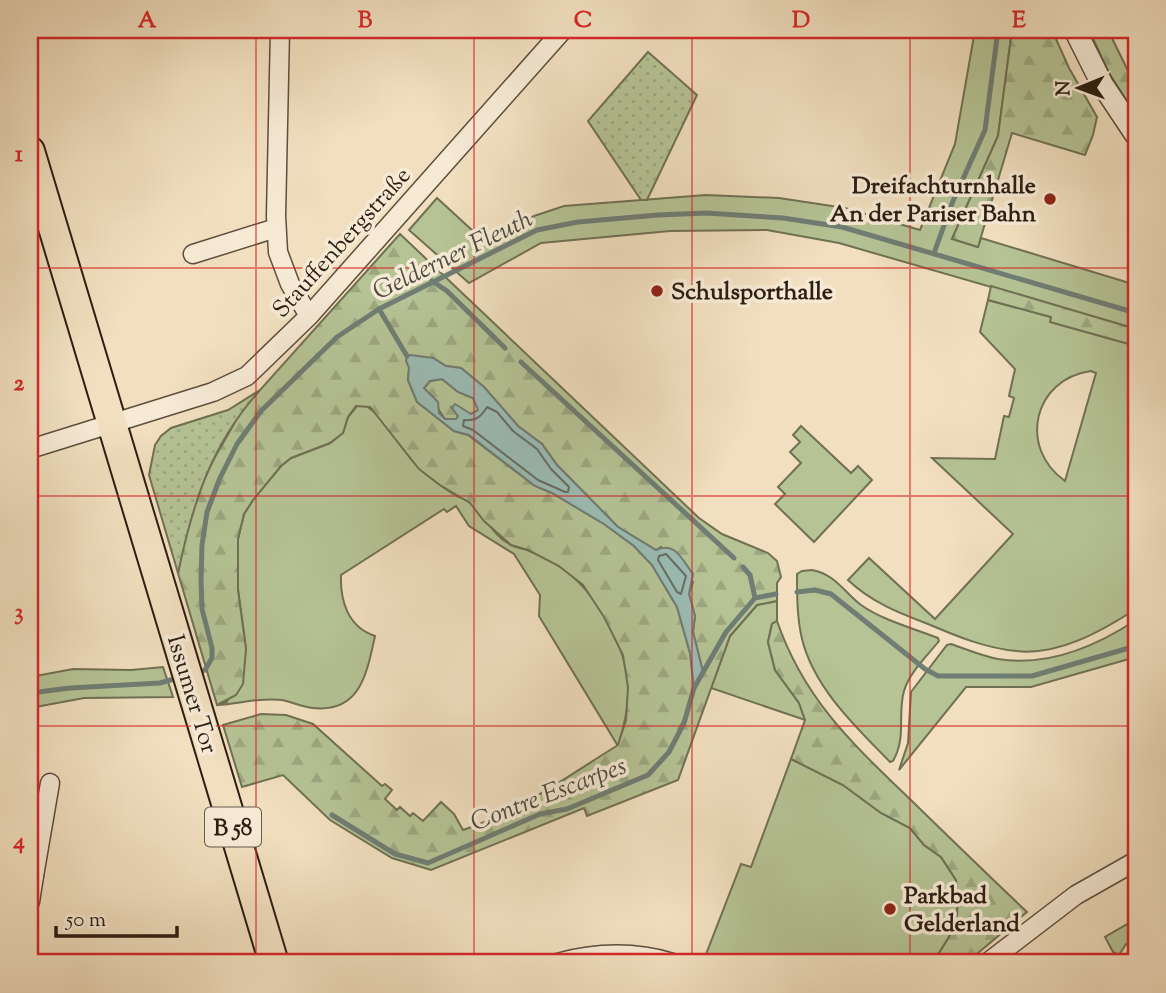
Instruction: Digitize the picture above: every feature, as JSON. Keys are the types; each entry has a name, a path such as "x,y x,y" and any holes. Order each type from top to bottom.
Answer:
{"main road":[{"name":"B 58","path":"30,151 112,425"},
{"name":"Issumer Tor","path":"112,425 274,963"}],"street":[{"path":"280,30 276,228 278,252 282,268 309,316"},
{"name":"Stauffenbergstraße","path":"30,449 234,384 266,360 309,316 563,30"},
{"path":"1075,30 1102,83 1136,135"},
{"path":"193,254 276,228"},
{"path":"30,902 32,876 50,783"},
{"path":"987,963 1076,895 1136,861"},
{"path":"557,963 594,955 630,954 673,963"}],"green space":[{"path":"975,30 1012,30 998,136 952,239 978,247 981,238 1136,285 1136,329 839,243 767,230 670,231 541,243 469,283 409,230 437,198 485,242 534,216 564,206 706,195 779,198 845,208 920,230 955,144"},
{"path":"1012,30 1052,30 1069,68 1097,117 1085,155 1012,133 978,247 952,239 998,136"},
{"path":"1089,30 1108,30 1136,87 1136,115 1109,73"},
{"path":"648,52 697,95 647,200 641,200 588,121"},
{"path":"400,234 699,518 722,534 768,553 777,561 781,577 777,583 777,601 757,605 730,636 678,780 587,816 584,808 431,870 392,858 330,820 283,775 242,787 223,725 261,714 286,715 313,724 382,786 385,784 392,790 385,799 397,810 400,807 410,816 413,813 423,821 441,802 454,814 463,830 523,803 618,745 626,720 628,687 623,655 604,617 583,585 559,566 528,550 511,545 484,521 470,503 419,469 370,407 356,406 348,417 343,433 330,443 291,458 281,466 244,514 238,539 238,590 246,649 243,684 236,695 217,705 178,573 187,527 199,489 242,410","holes":["433,358 446,366 461,368 484,387 518,426 542,444 557,465 618,527 656,550 661,547 693,582 689,594 695,616 693,632 703,672 694,686 690,653 677,607 652,565 634,546 604,524 535,486 468,435 454,431 417,402 408,380 409,368"]},
{"path":"991,286 1136,329 1136,346 1050,322 1051,317 988,300"},
{"path":"988,300 1051,317 1051,322 1136,346 1136,609 1079,640 1048,650 1016,651 971,641 906,616 866,595 848,580 869,558 935,619 1013,534 932,458 995,459 1004,416 1009,417 1014,398 1009,396 1015,369 980,332","holes":["1091,371 1096,373 1065,481 1050,467 1041,451 1037,434 1039,417 1045,401 1056,387 1071,377"]},
{"path":"442,379 458,392 473,398 479,410 471,414 452,408 458,416 456,419 445,419 424,388 430,381"},
{"path":"260,390 216,453 190,522 178,573 149,475 155,445 171,428 228,410"},
{"path":"363,405 377,415 422,471 471,503 505,541 540,555 560,567 573,577 597,604 615,637 626,672 628,703 618,746 539,616 540,595 514,554 469,526 456,506 447,512 444,509 341,575 344,603 352,620 375,636 365,676 352,697 329,708 309,707 274,699 217,705 227,702 246,649 238,590 238,539 244,514 281,466 291,458 330,443 343,433 348,417 357,406"},
{"path":"801,426 851,473 858,466 872,480 814,542 775,504 785,494 778,487 801,463 790,452 800,442 793,435"},
{"path":"812,570 833,579 870,611 938,638 939,641 906,684 902,700 900,743 893,761 890,762 838,706 808,657 799,623 797,574"},
{"path":"777,601 777,621 772,624 768,642 775,670 799,703 805,720 711,688 730,636 757,605"},
{"path":"1136,620 1136,657 1031,687 966,687 899,770 908,743 911,692 947,645 998,659 1034,660 1070,653 1104,639"},
{"path":"777,621 802,676 834,722 1027,912 966,963 929,963 949,937 957,915 956,880 941,857 924,845 910,828 881,813 843,785 791,759 805,720 799,703 775,670 768,642 772,624"},
{"path":"163,667 173,697 84,698 30,708 30,677 73,669 131,670"},
{"path":"791,759 843,785 881,813 910,828 924,845 941,857 956,880 957,916 949,937 929,963 720,963 705,957 741,864 751,867"},
{"path":"1136,919 1136,950 1126,944 1119,955 1113,952 1105,937"}],"water":[{"path":"407,356 433,358 446,366 461,368 484,387 518,426 542,444 557,465 618,527 656,550 669,548 678,553 693,574 689,594 695,616 693,632 703,672 694,688 690,653 677,607 652,565 634,546 604,524 535,486 469,435 454,431 417,402 408,380","holes":["442,379 458,392 473,398 478,410 471,414 455,404 452,408 458,416 456,419 445,419 439,413 438,402 424,388 430,381"]}],"waterway":[{"path":"934,253 953,201 985,130 998,30"},
{"name":"Gelderner Fleuth","path":"197,673 205,670 212,658 202,609 202,545 207,512 237,444 261,411 337,337 379,309 537,230 578,222 658,215 706,213 783,218 842,227 1136,313"},
{"path":"432,281 447,291 505,348"},
{"path":"379,309 407,356"},
{"path":"521,362 734,558"},
{"path":"743,567 750,575 755,598"},
{"name":"Contre Escarpes","path":"797,592 815,590 831,594 925,669 938,676 1032,676 1136,646"},
{"name":"Contre Escarpes","path":"332,815 395,854 428,863 540,814 567,809 648,775 669,752 684,723 694,688 726,632 755,598 776,594"},
{"name":"Gelderner Fleuth","path":"30,693 160,683 181,677"}],"place":[{"name":"Dreifachturnhalle An der Pariser Bahn","path":"1050,199"},
{"name":"Schulsporthalle","path":"657,291"},
{"name":"Parkbad Gelderland","path":"890,909"}]}
